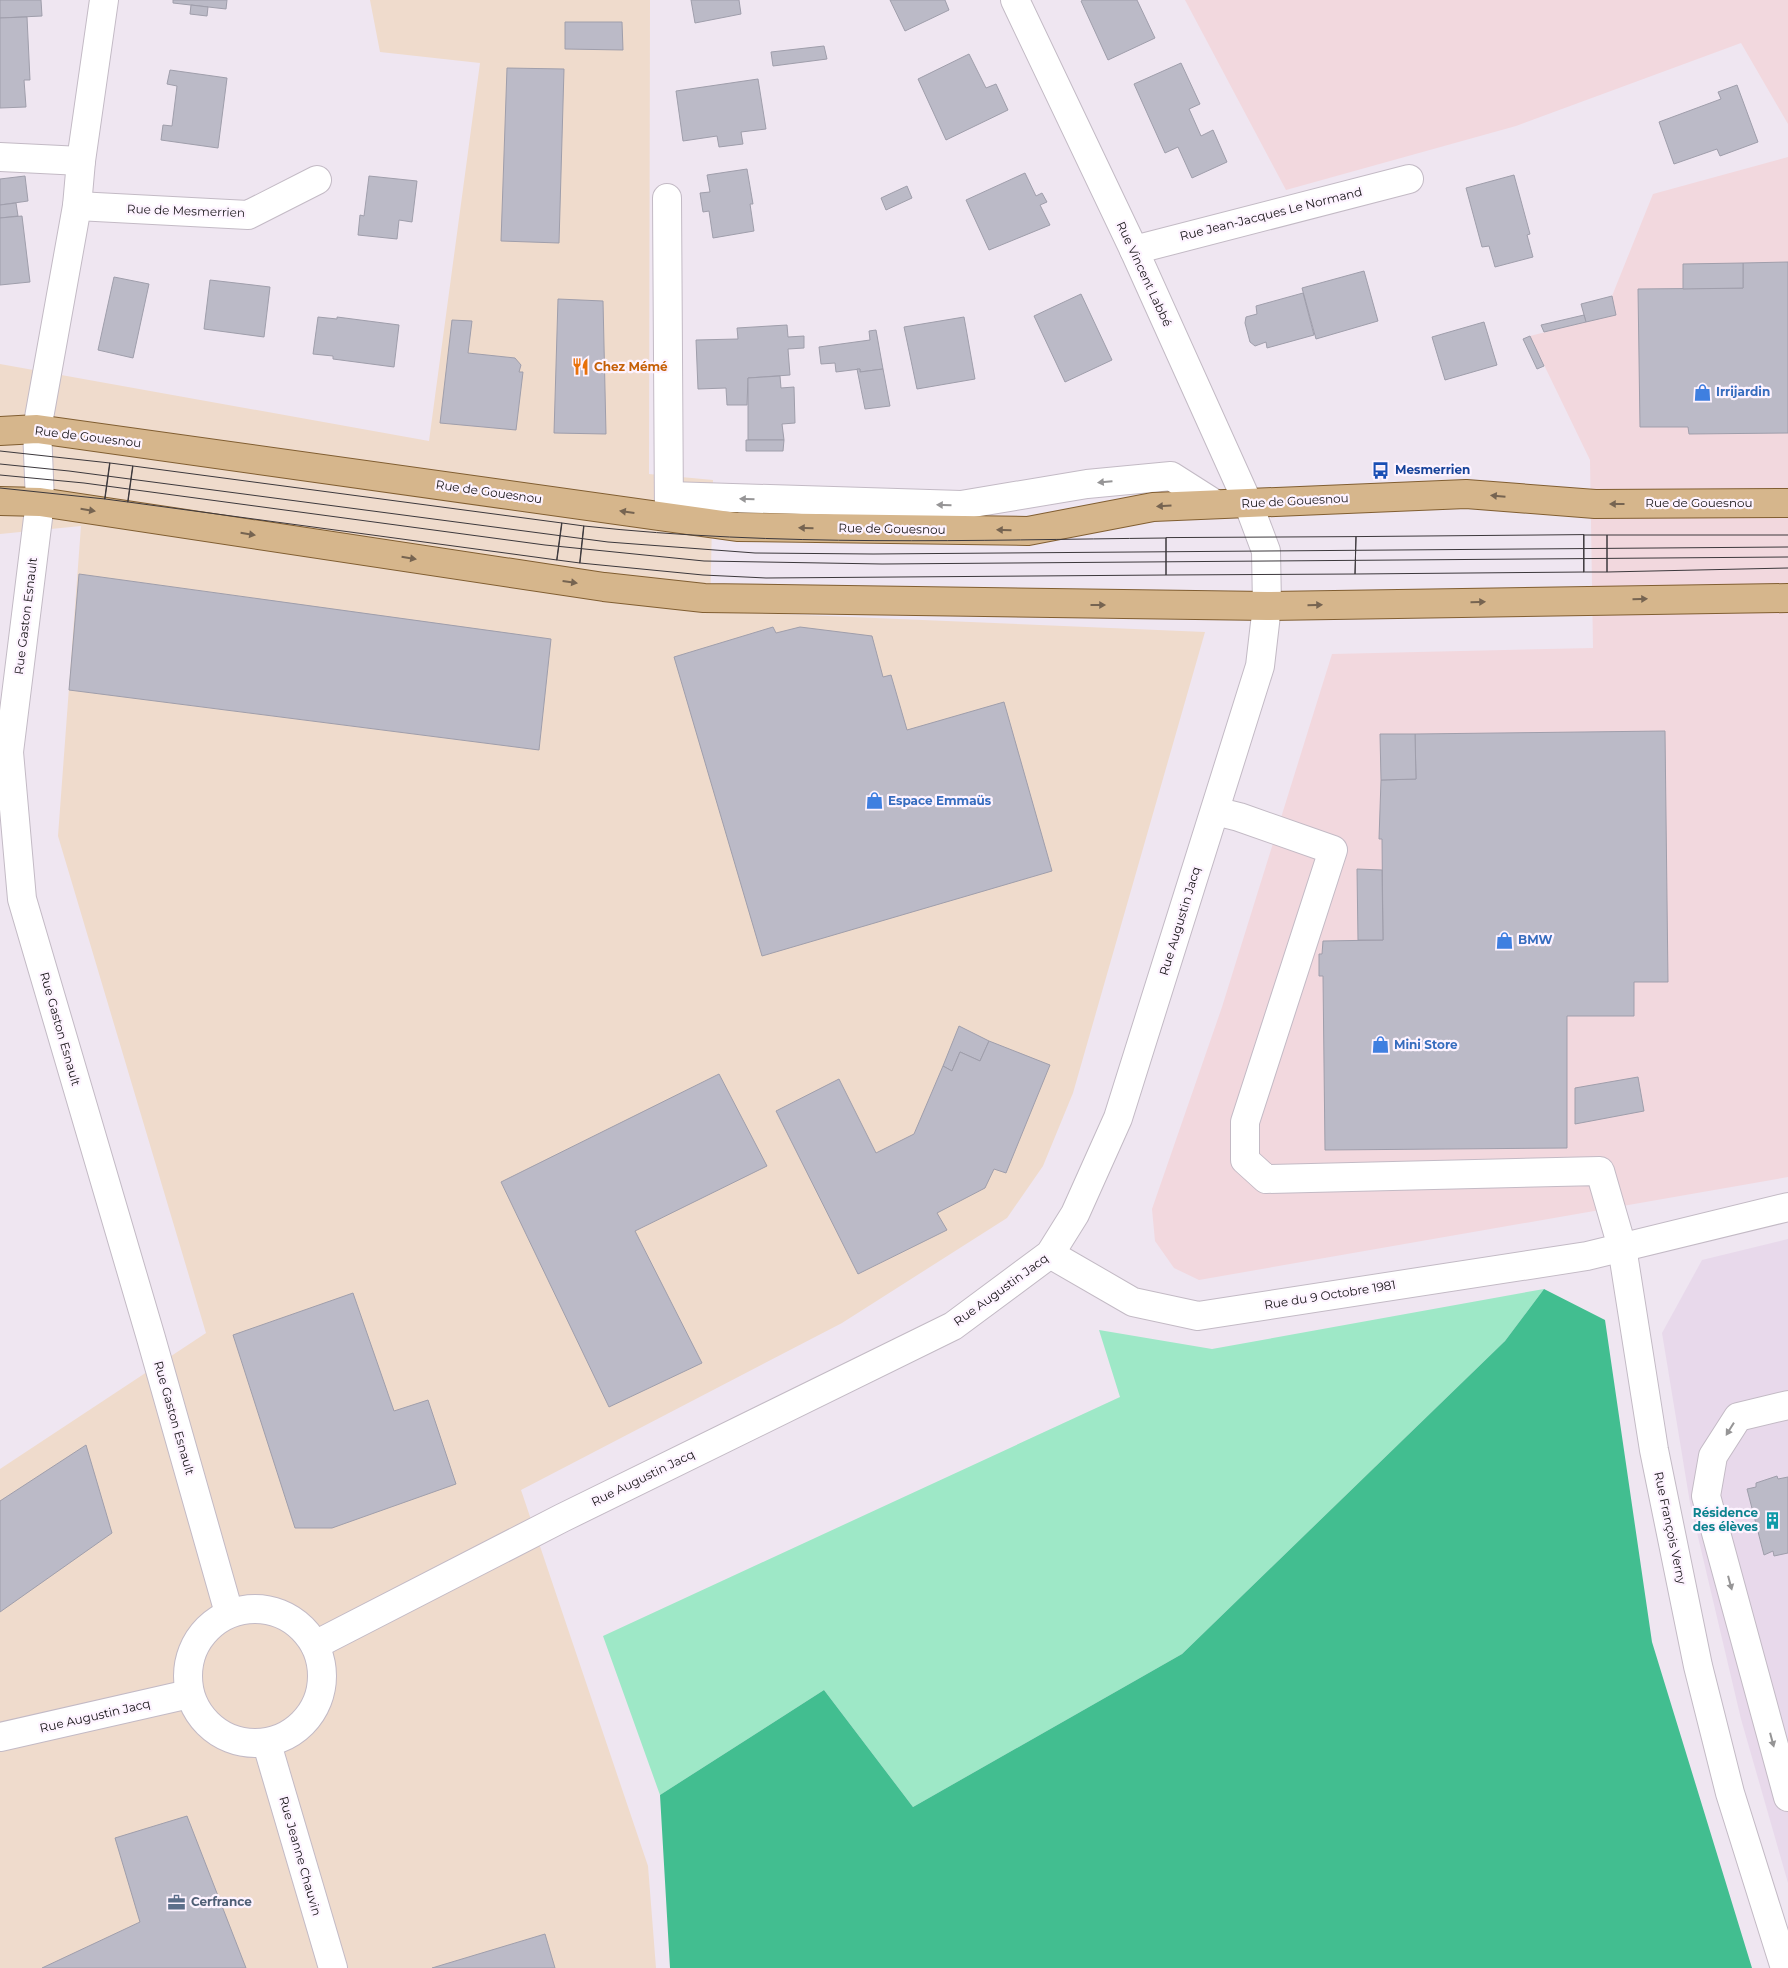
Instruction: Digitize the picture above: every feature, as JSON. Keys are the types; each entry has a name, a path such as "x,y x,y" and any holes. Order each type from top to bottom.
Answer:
{"main road":[{"name":"Rue de Gouesnou","path":"0,431 37,428 669,507 737,527 1028,531 1153,507 1466,494 1595,504 1788,502"},
{"path":"0,501 40,502 604,587 704,598 1266,606 1788,598"}],"street":[{"path":"37,428 77,206 81,161 104,0"},
{"name":"Rue Vincent Labbé","path":"1015,0 1134,250 1248,503 1266,551"},
{"path":"0,157 81,161"},
{"name":"Rue Jean-Jacques Le Normand","path":"1134,250 1409,179"},
{"name":"Rue de Mesmerrien","path":"77,206 248,215 317,180"},
{"path":"667,198 669,507 961,505 1087,484 1171,476 1215,504"},
{"name":"Rue Gaston Esnault","path":"37,428 40,502 9,752 22,899 151,1338 229,1614"},
{"name":"Rue Augustin Jacq","path":"315,1644 571,1513 953,1326 1050,1254 1075,1214 1118,1118 1260,666 1266,606 1266,551"},
{"name":"Rue François Verny","path":"1215,811 1239,817 1333,850 1245,1122 1245,1160 1266,1179 1600,1171 1622,1247 1654,1450 1698,1666 1730,1793 1785,1968"},
{"path":"1622,1247 1788,1207"},
{"name":"Rue du 9 Octobre 1981","path":"1050,1254 1133,1302 1198,1316 1587,1256 1622,1247"},
{"path":"1788,1405 1738,1417 1713,1456 1706,1496 1788,1797"},
{"path":"253,1608 278,1612 300,1625 315,1644 324,1675 317,1706 296,1731 267,1744 242,1744 218,1734 200,1717 189,1694 187,1670 194,1646 209,1627 229,1614 253,1608"},
{"name":"Rue Augustin Jacq","path":"0,1736 189,1694"},
{"name":"Rue Jeanne Chauvin","path":"267,1744 333,1968"}],"shaded area":[{"path":"370,0 650,0 649,474 713,480 710,611 1205,632 1073,1093 1043,1166 1007,1218 842,1323 521,1490 648,1866 656,1968 0,1968 0,1469 206,1333 58,836 81,526 0,534 0,364 429,441 480,63 380,52"},
{"path":"1185,0 1788,0 1788,124 1741,43 1516,126 1286,190"},
{"path":"1788,157 1788,1177 1199,1280 1174,1268 1155,1241 1152,1209 1222,1007 1332,654 1593,648 1590,460 1530,336 1616,314 1612,296 1653,194"},
{"path":"1788,1239 1788,1883 1741,1719 1690,1503 1662,1333 1702,1260"}],"green space":[{"path":"1544,1289 1505,1341 1182,1654 913,1807 824,1690 660,1795 603,1636 1120,1397 1099,1330 1212,1349"},
{"path":"1544,1289 1605,1320 1652,1642 1752,1968 670,1968 660,1795 824,1690 913,1807 1182,1654 1505,1341"}],"building":[{"path":"0,0 41,0 42,16 0,18"},
{"path":"173,0 227,0 226,9 173,3"},
{"path":"691,0 739,0 741,14 695,23"},
{"path":"890,0 945,0 949,10 905,31"},
{"path":"1137,0 1155,38 1108,60 1081,1"},
{"path":"191,5 208,7 207,16 190,14"},
{"path":"27,17 30,80 24,80 26,107 0,108 0,18"},
{"path":"565,22 622,22 623,50 565,49"},
{"path":"824,46 827,59 773,66 771,52"},
{"path":"969,54 986,88 996,84 1008,110 946,140 918,79"},
{"path":"1181,63 1200,104 1189,109 1201,136 1213,130 1227,162 1192,178 1178,147 1165,153 1134,84"},
{"path":"507,68 564,69 559,243 501,241"},
{"path":"170,70 227,78 218,148 161,140 163,125 172,126 177,86 167,84"},
{"path":"758,79 766,129 741,132 743,144 719,147 717,136 683,141 676,91"},
{"path":"1737,85 1758,142 1720,156 1717,149 1674,164 1659,122 1721,99 1718,92"},
{"path":"747,169 753,204 750,204 754,231 713,238 709,211 703,212 700,193 710,192 707,175"},
{"path":"1025,173 1036,196 1042,193 1047,202 1040,205 1050,225 989,250 966,200"},
{"path":"1514,175 1530,234 1527,235 1533,257 1495,267 1489,246 1482,247 1466,188"},
{"path":"25,176 28,201 0,205 0,179"},
{"path":"369,176 417,181 412,222 399,220 397,239 358,235 360,215 364,216"},
{"path":"907,186 912,198 886,210 881,198"},
{"path":"16,203 18,216 0,218 0,205"},
{"path":"22,216 30,282 0,285 0,218"},
{"path":"1788,262 1788,433 1689,434 1688,427 1640,427 1638,289 1743,288 1743,263"},
{"path":"1743,263 1743,288 1683,289 1683,264"},
{"path":"1364,271 1378,321 1316,339 1302,288"},
{"path":"114,277 149,284 133,358 98,350"},
{"path":"210,280 270,287 264,337 204,329"},
{"path":"1303,293 1314,335 1267,348 1266,342 1255,346 1250,342 1245,323 1246,317 1257,314 1256,306"},
{"path":"1081,294 1112,360 1065,382 1034,316"},
{"path":"1612,296 1616,315 1586,322 1581,304"},
{"name":"Chez Mémé","path":"558,299 603,301 606,434 554,433"},
{"path":"1584,315 1586,322 1544,332 1541,325"},
{"path":"318,317 337,319 337,317 399,325 394,367 333,359 333,356 313,354"},
{"path":"964,317 975,379 917,389 904,327"},
{"path":"452,320 472,321 468,353 515,358 521,365 519,372 523,372 516,430 440,423"},
{"path":"1484,322 1497,365 1445,380 1432,337"},
{"path":"787,325 788,337 804,336 804,348 788,349 790,375 748,378 747,405 727,405 726,388 698,389 696,340 738,339 737,328"},
{"path":"876,330 883,369 860,372 860,369 836,372 835,363 821,364 819,347 870,340 869,331"},
{"path":"1530,336 1544,366 1537,369 1523,339"},
{"path":"857,369 860,369 860,372 883,369 890,406 865,409"},
{"path":"780,376 781,388 794,387 795,423 782,424 784,440 748,440 748,378"},
{"path":"746,440 784,440 783,451 746,451"},
{"path":"79,574 551,639 539,750 69,690"},
{"name":"Espace Emmaüs","path":"773,627 776,633 800,627 872,636 883,677 891,675 907,730 1004,702 1052,871 762,956 674,657"},
{"name":"BMW","path":"1665,731 1668,982 1634,982 1634,1016 1567,1016 1567,1148 1325,1150 1323,976 1319,976 1319,954 1322,954 1323,941 1383,940 1382,839 1379,839 1381,780 1416,779 1415,734"},
{"path":"1380,734 1415,734 1416,779 1381,780"},
{"path":"1357,869 1382,870 1383,940 1358,940"},
{"path":"959,1026 989,1041 980,1061 960,1052 952,1071 943,1066"},
{"path":"989,1041 1050,1065 1006,1173 994,1169 985,1188 937,1213 947,1230 858,1274 776,1111 839,1079 876,1153 914,1134 943,1066 952,1071 960,1052 980,1061"},
{"path":"719,1074 767,1166 635,1231 702,1363 609,1407 501,1182"},
{"path":"1638,1077 1644,1111 1575,1124 1575,1088"},
{"path":"353,1293 394,1411 428,1400 456,1484 332,1528 295,1528 233,1335"},
{"path":"86,1445 112,1533 0,1612 0,1501"},
{"name":"Résidence des élèves","path":"1777,1476 1778,1479 1788,1477 1788,1553 1774,1556 1773,1551 1764,1555 1747,1489 1756,1487 1756,1483"},
{"name":"Cerfrance","path":"187,1816 246,1968 42,1968 140,1922 115,1838"},
{"path":"545,1934 555,1968 432,1968"}],"tram line":[{"path":"0,451 110,463 105,499 0,488"},
{"path":"110,463 133,466 128,502 105,499 110,463"},
{"path":"0,464 69,471 608,542 755,553 873,554 1788,547"},
{"path":"133,466 562,523 557,560 128,502 133,466"},
{"path":"0,475 84,483 545,545 704,561 882,564 1788,557"},
{"path":"562,523 584,526 580,563 557,560 562,523"},
{"path":"584,526 657,533 802,540 948,541 1166,538 1166,575 766,578 703,575 580,563 584,526"},
{"path":"1584,535 1584,572 1355,574 1356,537 1584,535"},
{"path":"1584,535 1607,535 1607,572 1584,572 1584,535"},
{"path":"1788,535 1607,535 1607,572 1788,568"},
{"path":"1356,537 1355,574 1166,575 1166,538 1356,537"}],"place":[{"name":"Chez Mémé","path":"580,367"},
{"name":"Irrijardin","path":"1702,392"},
{"name":"Mesmerrien","path":"1381,470"},
{"name":"Espace Emmaüs","path":"874,801"},
{"name":"BMW","path":"1504,940"},
{"name":"Mini Store","path":"1380,1045"},
{"name":"Résidence des élèves","path":"1772,1520"},
{"name":"Cerfrance","path":"177,1902"}]}
